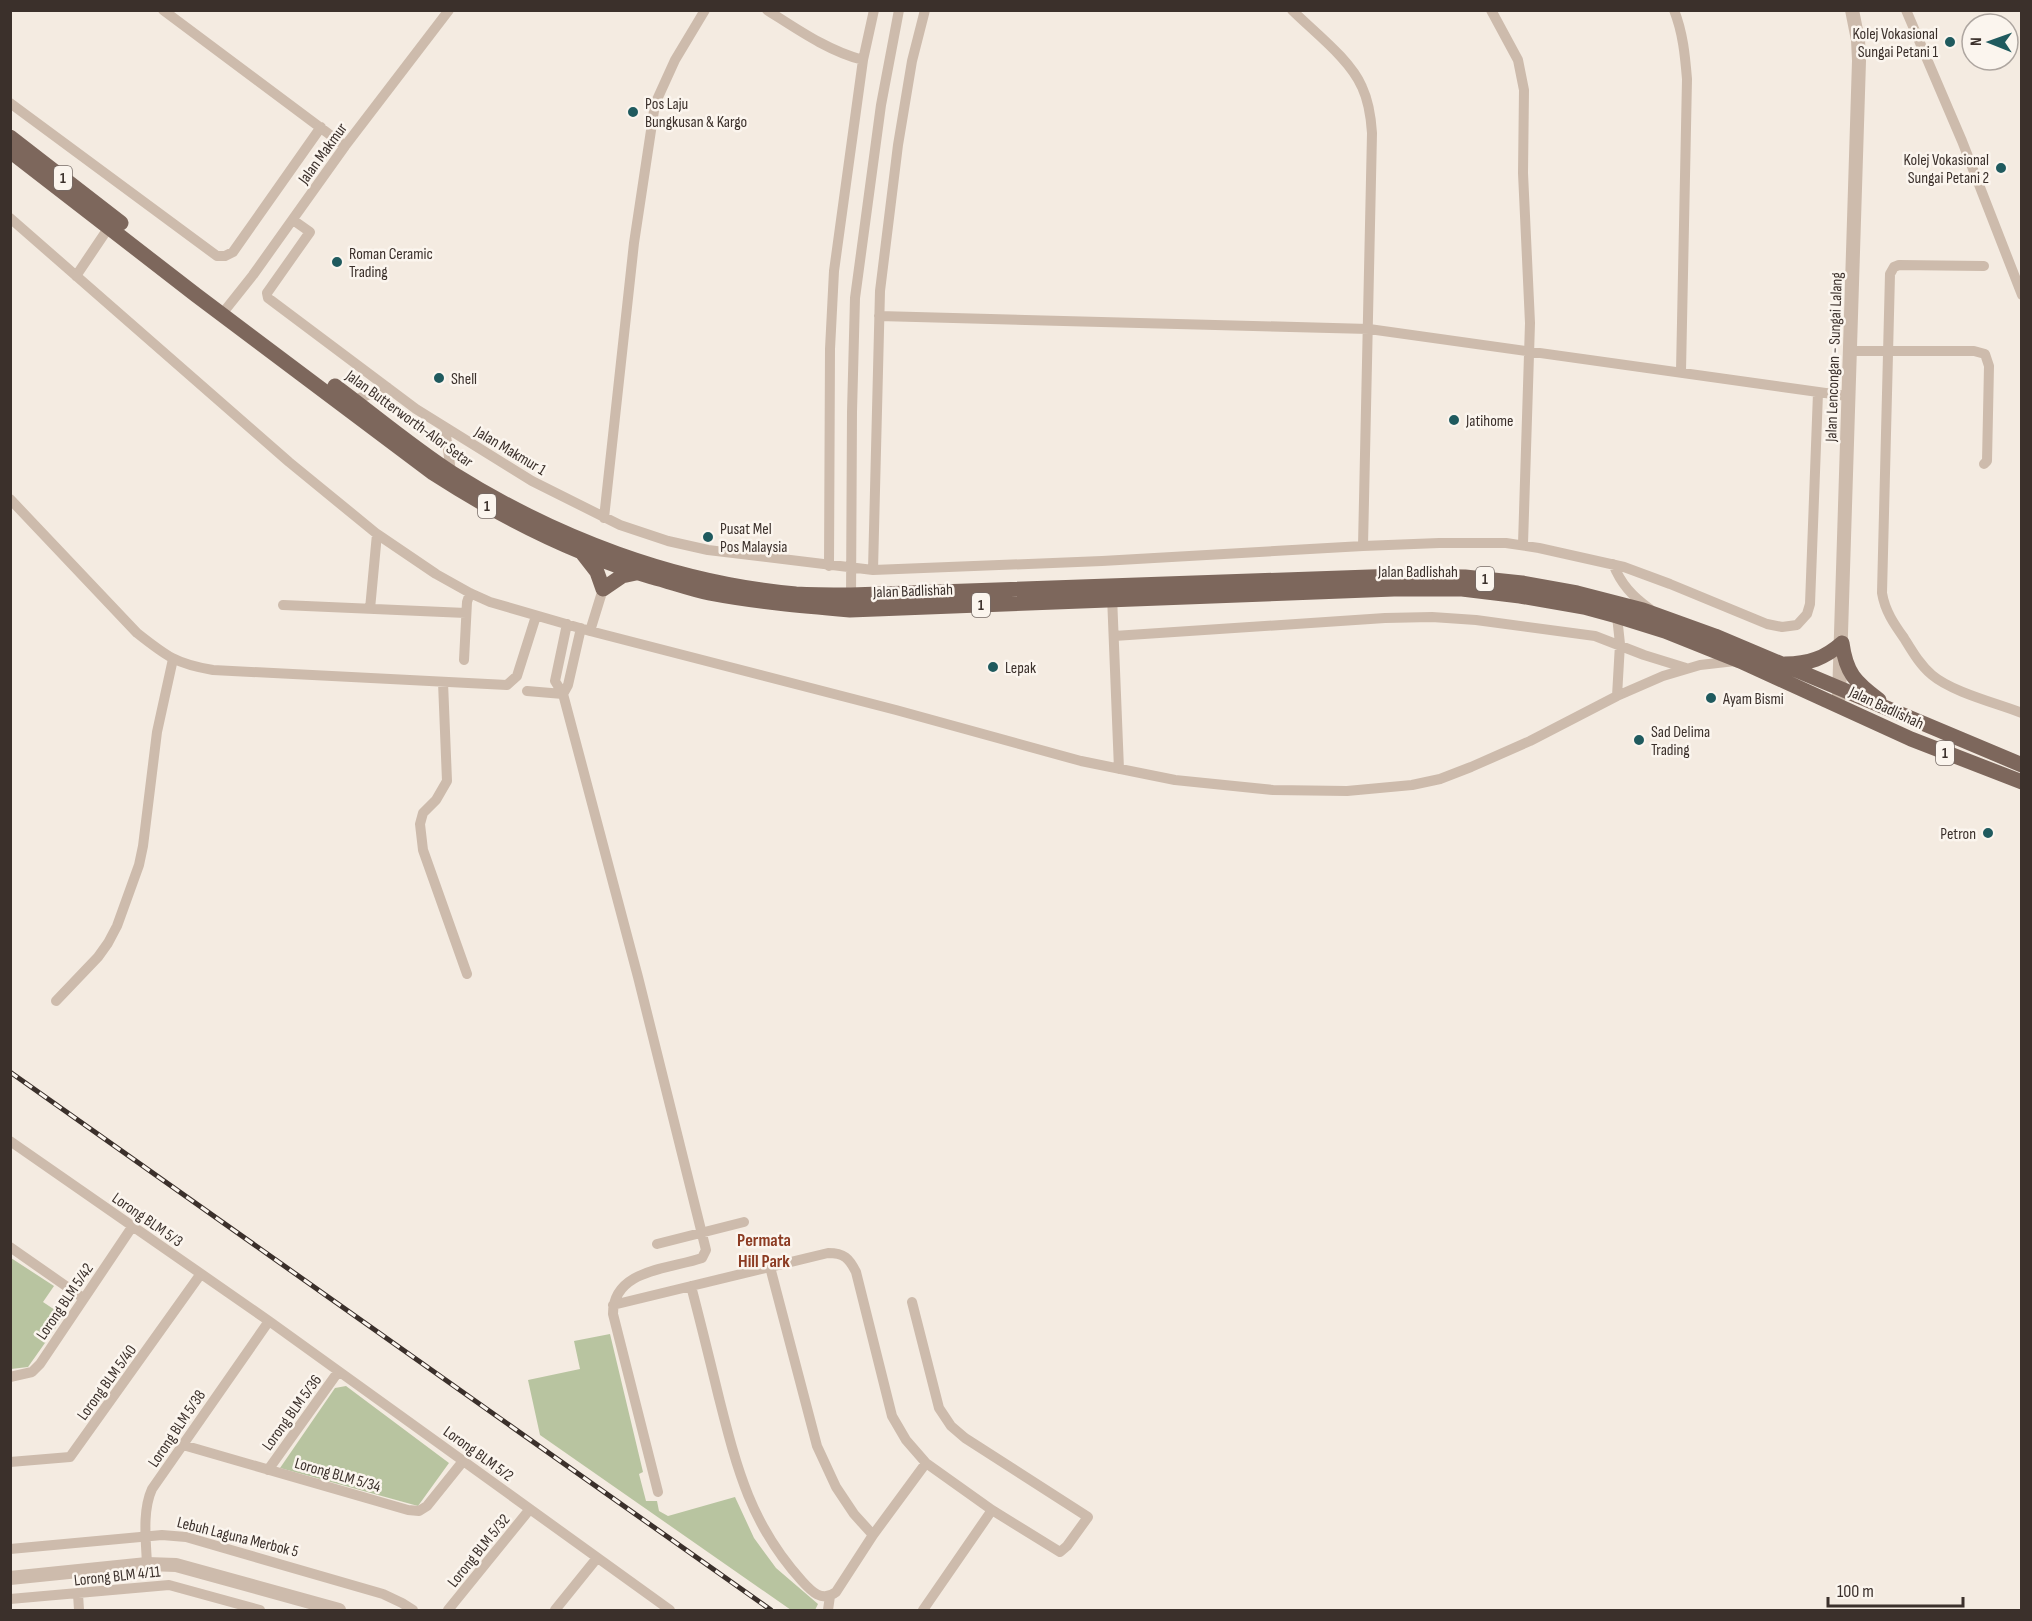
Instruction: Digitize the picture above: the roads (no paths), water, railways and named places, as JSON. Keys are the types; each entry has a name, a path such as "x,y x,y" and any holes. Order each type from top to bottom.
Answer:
{"main road":[{"name":"Jalan Butterworth-Alor Setar","path":"10,137 224,311 433,473 509,518 583,554 636,573 717,594 796,606 851,602"},
{"name":"Jalan Butterworth-Alor Setar","path":"10,151 224,311 355,400 451,472 550,527 614,553 685,575 721,583 851,602"},
{"path":"583,554 597,572 603,589 622,576 636,573"},
{"name":"Jalan Badlishah","path":"1112,593 1398,576 1465,577 1577,593 1660,615 2022,765"},
{"name":"Jalan Badlishah","path":"851,602 1112,593 1395,589 1462,589 1520,596 1584,607 1665,631 1740,661 1911,739 2022,782"},
{"path":"1780,663 1796,664 1813,661 1829,654 1842,643"},
{"path":"1842,643 1849,671 1872,695 1896,713"}],"street":[{"path":"163,10 345,146"},
{"name":"Jalan Makmur","path":"224,311 448,10"},
{"path":"604,518 633,243 655,104 675,60 705,10"},
{"path":"767,10 817,41 863,60"},
{"path":"829,566 830,349 834,272 863,60 874,10"},
{"path":"851,602 852,412 856,289 884,85 899,10"},
{"path":"873,570 879,316 884,246 897,145 912,61 925,10"},
{"path":"1292,10 1354,72 1368,101 1372,133 1363,546"},
{"path":"1491,10 1518,60 1523,82 1523,173 1530,300 1523,544"},
{"path":"1674,10 1685,51 1687,79 1681,371"},
{"name":"Jalan Lencongan - Sungai Lalang","path":"1838,705 1842,643 1847,396 1859,61 1858,40 1852,10"},
{"path":"1906,10 1962,141 2022,295"},
{"path":"10,103 217,256 225,256 232,252 321,128"},
{"path":"10,218 289,462 377,534 436,574 470,593 536,616 1081,761 1175,780 1273,790 1347,791 1412,785 1472,767 1530,741 1617,696 1686,668 1740,661"},
{"path":"253,275 271,287 310,232 293,220"},
{"path":"76,276 109,227"},
{"path":"1984,266 1899,265 1894,267 1890,274 1882,577 1884,603 1893,622 1933,676 1948,685 2022,713"},
{"name":"Jalan Makmur 1","path":"271,287 267,293 268,298 445,429 532,481 604,518 668,541 708,550 873,570 1113,561 1363,546 1439,543 1523,544 1612,564 1670,584 1767,624 1782,627 1797,625 1807,614 1810,604 1818,393"},
{"path":"879,316 1369,329 1847,396"},
{"path":"1849,351 1974,351 1985,354 1989,366 1987,461 1984,465"},
{"path":"355,400 387,387"},
{"path":"445,429 451,472"},
{"path":"10,499 137,633 173,659 188,666 213,670 501,686 510,684 517,676 536,616"},
{"path":"370,609 377,534"},
{"path":"1612,564 1620,581 1634,597 1660,615"},
{"path":"563,694 568,685 585,629 603,589"},
{"path":"464,660 466,613 470,593"},
{"path":"1112,593 1119,769"},
{"path":"283,605 466,613"},
{"path":"1617,616 1620,644 1617,696"},
{"path":"1114,636 1385,618 1432,617 1544,627 1595,636 1686,668"},
{"path":"567,624 555,681 563,694 638,977 706,1250 702,1258 646,1272 635,1277 623,1287 614,1305 614,1314 658,1492"},
{"path":"56,1001 98,957 108,943 117,926 139,865 157,732 173,659"},
{"path":"443,682 447,781 436,800 423,813 421,832 427,861 467,974"},
{"path":"527,691 563,694"},
{"name":"Lorong BLM 5/3","path":"10,1141 269,1321"},
{"path":"657,1244 744,1222"},
{"name":"Lorong BLM 5/42","path":"10,1377 32,1372 40,1364 132,1227"},
{"path":"10,1248 84,1298"},
{"path":"614,1305 828,1254 839,1253 846,1256 856,1272 892,1416 906,1440 926,1463 992,1510 1060,1552 1068,1546 1088,1517 965,1438 951,1426 939,1408 912,1302"},
{"path":"770,1267 817,1446 836,1487 854,1514 873,1535"},
{"name":"Lorong BLM 5/40","path":"10,1462 70,1457 200,1275"},
{"path":"691,1286 743,1487 754,1512 778,1552 815,1594 831,1596 836,1592 873,1535 926,1463"},
{"name":"Lorong BLM 5/2","path":"269,1321 464,1460 665,1609"},
{"name":"Lorong BLM 5/38","path":"147,1564 145,1537 150,1494 269,1321"},
{"name":"Lorong BLM 5/36","path":"268,1470 338,1372"},
{"name":"Lorong BLM 5/34","path":"183,1445 408,1510 419,1511 428,1506 464,1460"},
{"name":"Lorong BLM 5/32","path":"448,1611 530,1509"},
{"path":"923,1611 992,1510"},
{"name":"Lebuh Laguna Merbok 5","path":"10,1549 175,1536 197,1540 383,1594 402,1602 413,1611"},
{"path":"555,1611 597,1558"},
{"path":"10,1578 147,1564 170,1564 339,1611"},
{"name":"Lorong BLM 4/11","path":"10,1599 169,1585 260,1611"},
{"path":"78,1594 79,1611"},
{"path":"828,1611 831,1596"}],"railway":[{"path":"10,1072 771,1610"}],"place":[{"name":"Kolej Vokasional Sungai Petani 1","path":"1950,42"},
{"name":"Pos Laju Bungkusan & Kargo","path":"633,112"},
{"name":"Kolej Vokasional Sungai Petani 2","path":"2001,168"},
{"name":"Roman Ceramic Trading","path":"337,262"},
{"name":"Shell","path":"439,378"},
{"name":"Jatihome","path":"1454,420"},
{"name":"Pusat Mel Pos Malaysia","path":"708,537"},
{"name":"Lepak","path":"993,667"},
{"name":"Ayam Bismi","path":"1711,698"},
{"name":"Sad Delima Trading","path":"1639,740"},
{"name":"Petron","path":"1988,833"}],"district":[{"name":"Permata Hill Park","path":"764,1250"}]}
